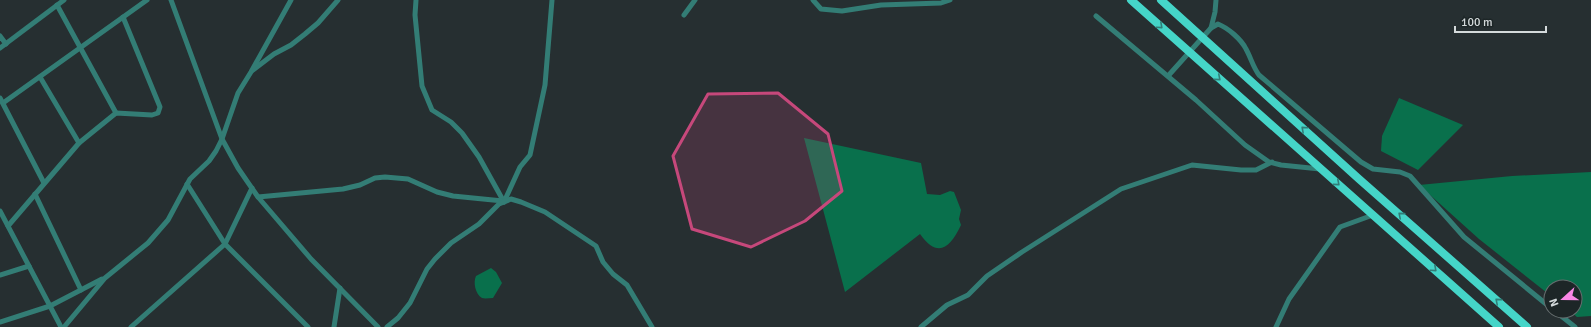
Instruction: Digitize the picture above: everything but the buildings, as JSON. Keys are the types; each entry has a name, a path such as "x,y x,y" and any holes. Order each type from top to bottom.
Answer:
{"highway":[{"path":"1131,0 1499,327"},
{"path":"1161,0 1359,179 1528,327"}],"street":[{"path":"0,48 64,0"},
{"path":"44,183 1,101 40,77 147,0"},
{"path":"171,0 222,139 238,168 258,197 311,259 378,327"},
{"path":"0,211 62,327 105,278 148,243 168,220 190,179 209,161 216,151 222,139 238,93 291,0"},
{"path":"251,72 274,54 291,45 305,34 318,23 338,0"},
{"path":"416,0 415,15 422,86 432,110 452,122 462,133 479,157 504,202"},
{"path":"504,202 520,167 530,155 545,85 552,0"},
{"path":"684,15 695,0"},
{"path":"813,0 821,8 842,11 881,5 941,3 950,0"},
{"path":"1211,28 1216,0"},
{"path":"57,5 116,113"},
{"path":"1096,16 1168,76 1245,145 1272,162 1281,165 1321,169"},
{"path":"8,226 79,143 116,113 152,115 158,112 160,107 123,17"},
{"path":"1168,76 1211,28 1218,24 1224,26 1246,47 1259,75 1361,162 1373,169 1400,172 1410,176 1464,237 1543,301"},
{"path":"0,36 6,44"},
{"path":"40,77 79,143"},
{"path":"921,327 948,306 968,295 987,276 1121,189 1192,165 1256,170 1272,162"},
{"path":"258,197 342,188 360,185 375,178 385,177 408,179 437,192 453,196 504,202"},
{"path":"187,184 225,244 308,327"},
{"path":"131,327 225,244 252,188"},
{"path":"35,194 81,290"},
{"path":"387,327 398,318 410,303 427,269 435,258 451,243 479,224 499,204 511,199 545,212 596,246 603,262 612,274 627,285 652,327"},
{"path":"1276,327 1289,299 1340,227 1373,215"},
{"path":"0,275 29,266"},
{"path":"0,322 50,306 105,278"},
{"path":"334,327 340,288"},
{"path":"1565,319 1575,327"}],"highlighted area":[{"path":"778,93 828,134 842,191 805,221 751,247 692,229 673,156 708,94"}],"green space":[{"path":"1399,98 1463,125 1418,170 1381,151 1382,136"},
{"path":"804,138 921,163 927,194 940,195 950,191 954,192 961,210 959,219 961,225 957,233 948,245 943,248 932,246 926,242 920,234 845,292"},
{"path":"1591,172 1591,316 1583,317 1583,279 1543,279 1543,290 1479,239 1419,185 1512,176"},
{"path":"491,268 496,272 502,283 493,298 482,298 476,291 475,279 476,276"}]}
